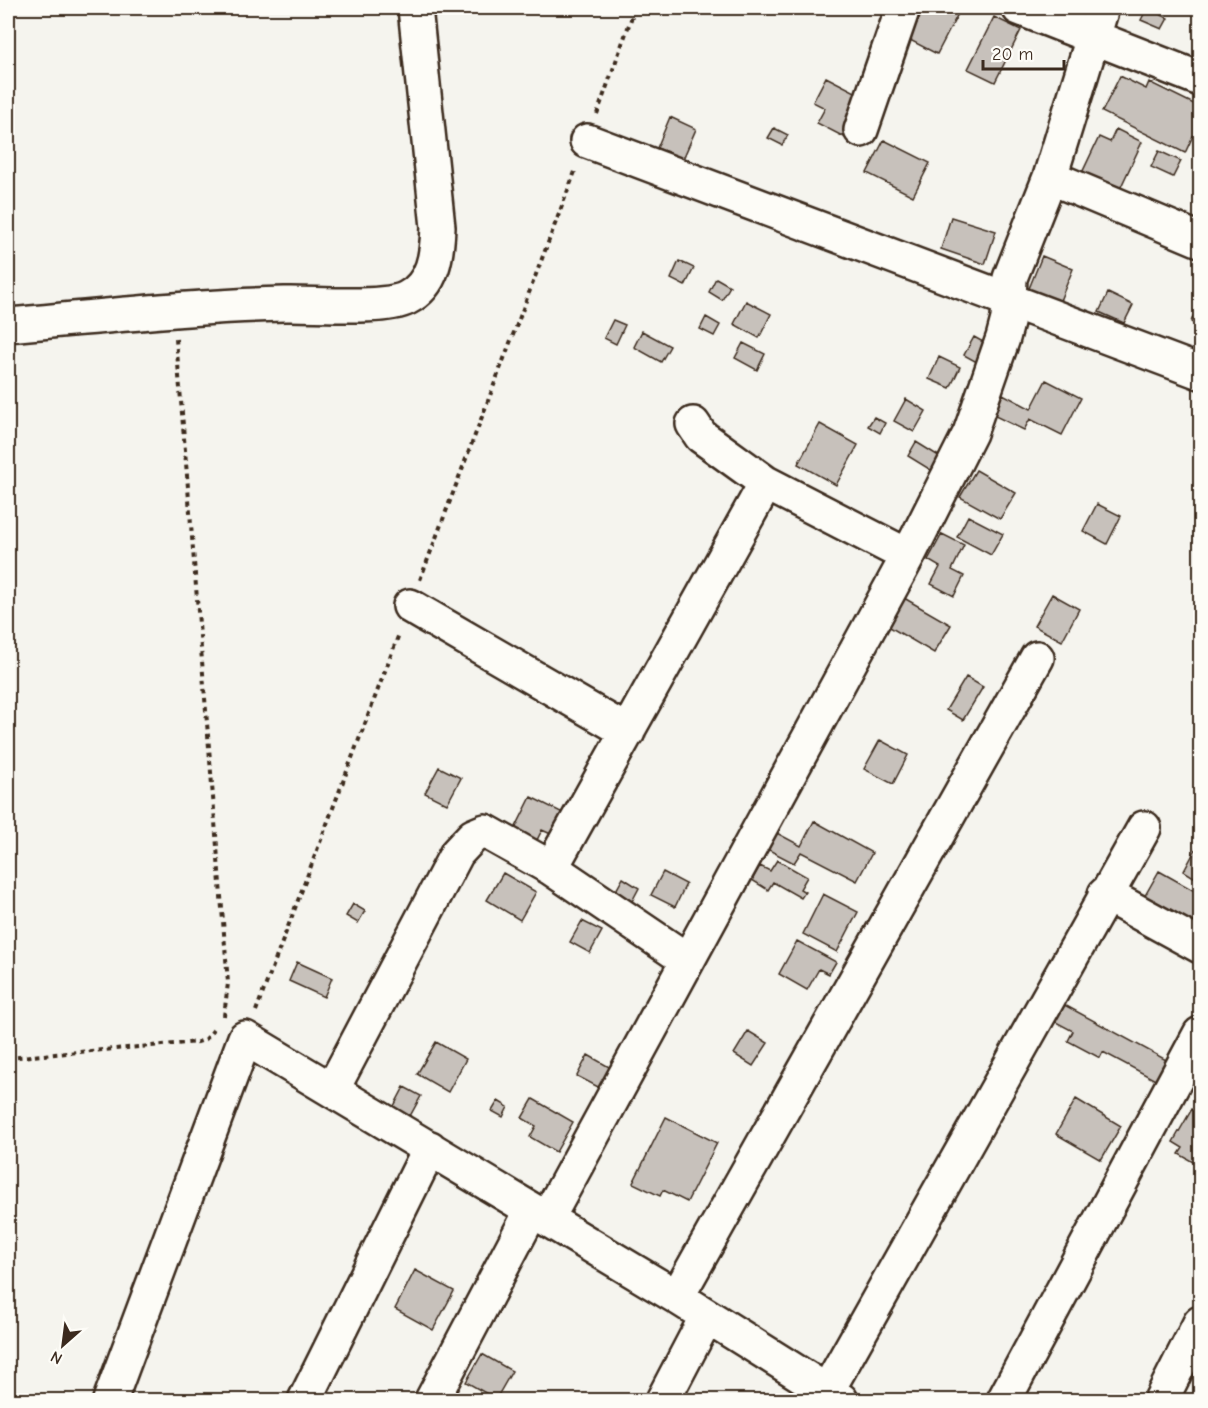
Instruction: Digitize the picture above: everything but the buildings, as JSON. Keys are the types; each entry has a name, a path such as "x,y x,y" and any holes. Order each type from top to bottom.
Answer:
{"street":[{"path":"8,325 283,304 381,303 405,300 416,292 436,260 438,227 415,8"},
{"path":"861,130 903,8"},
{"path":"1019,8 1097,22 1200,78"},
{"path":"432,1401 687,960 947,482 980,410 1003,339 1011,278 1050,177 1097,22"},
{"path":"587,141 1200,372"},
{"path":"1050,177 1200,240"},
{"path":"693,424 701,436 766,483 908,556"},
{"path":"551,868 766,483"},
{"path":"410,606 628,732"},
{"path":"676,1297 1037,658"},
{"path":"110,1401 245,1038 707,1316 830,1398 1144,828"},
{"path":"332,1090 457,854 473,836 485,831 551,868 687,960"},
{"path":"1106,894 1200,946"},
{"path":"1004,1401 1200,1034"},
{"path":"305,1401 430,1148"},
{"path":"663,1401 707,1316"},
{"path":"1161,1401 1200,1323"}],"path":[{"path":"245,1038 587,141 635,8"},
{"path":"8,1058 198,1042 212,1032 225,1014 228,983 173,311"}]}
